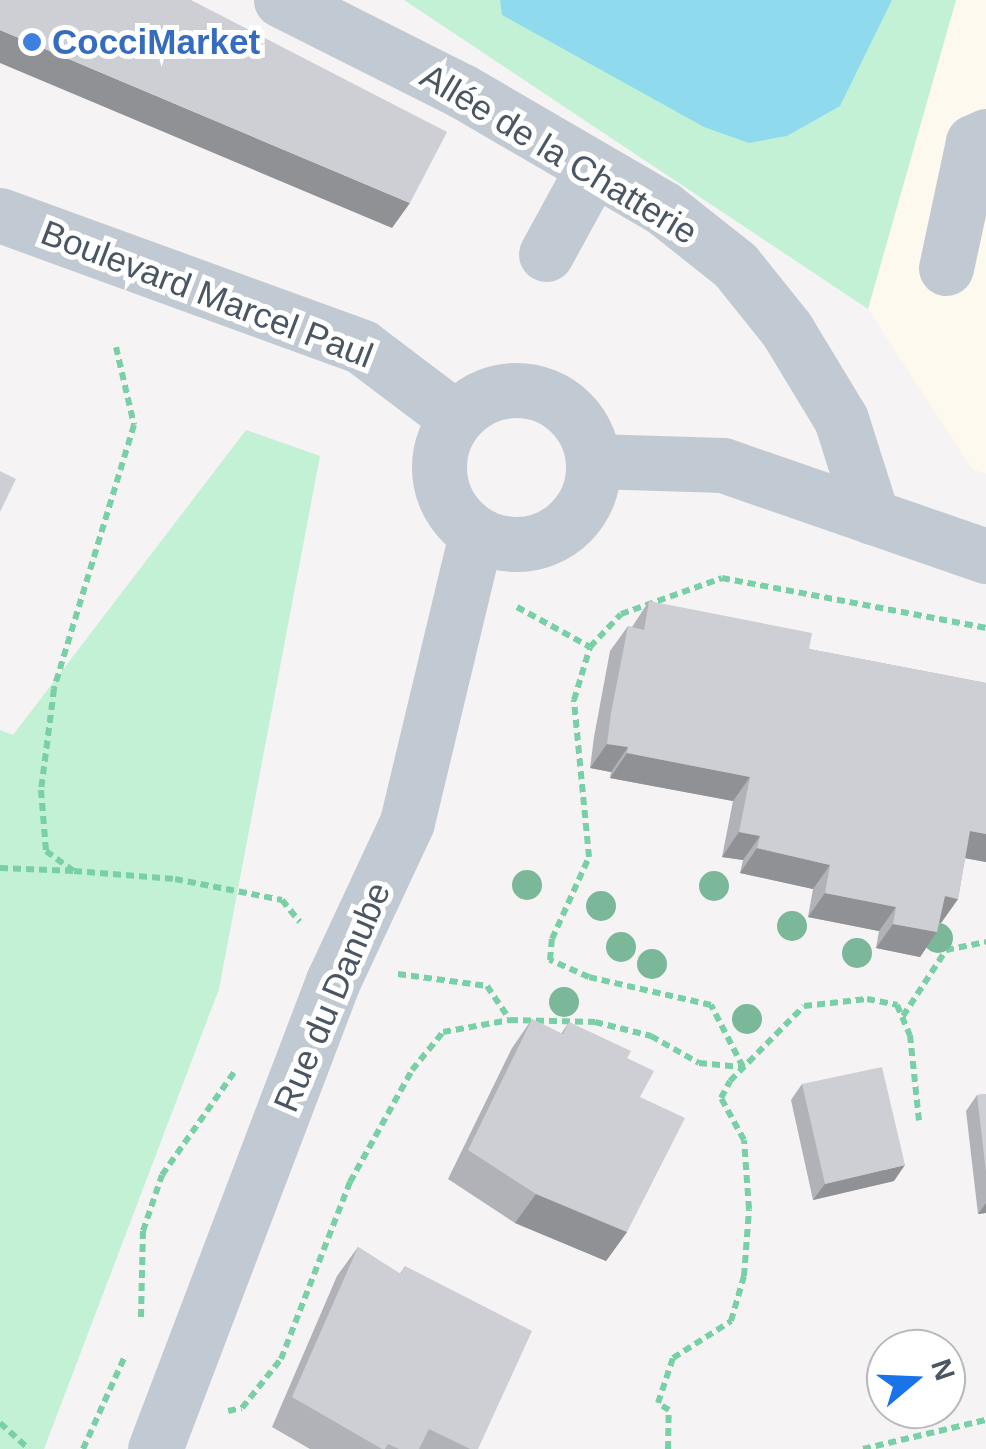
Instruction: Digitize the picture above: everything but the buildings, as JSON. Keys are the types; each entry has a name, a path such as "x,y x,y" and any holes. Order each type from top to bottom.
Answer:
{"street":[{"name":"Allée de la Chatterie","path":"281,0 462,90 663,208 746,278 787,330 841,419 872,516"},
{"path":"946,268 973,142 986,136"},
{"path":"546,254 593,168"},
{"name":"Boulevard Marcel Paul","path":"0,215 362,347 456,418"},
{"path":"509,389 540,392 567,407 586,431 594,461 590,495 571,524 542,542 508,545 476,534 452,512 439,480 441,448 456,418 479,398 509,389"},
{"path":"594,461 723,465 986,556"},
{"name":"Rue du Danube","path":"156,1449 325,948 406,822 476,534"}],"path":[{"path":"74,870 46,851 41,790 54,689 134,425 116,347"},
{"path":"742,1067 711,1005 589,977 550,960 552,939 589,857 574,700 590,647 621,614 722,578 986,628"},
{"path":"0,868 175,879 282,900 325,948 487,986 506,1005 510,1020"},
{"path":"902,1016 946,950 986,942"},
{"path":"668,1449 669,1410 658,1403 673,1358 731,1321 744,1276 749,1209 744,1140 721,1098 742,1067 804,1006 867,998 898,1004 920,1121"},
{"path":"179,1387 219,1413 242,1408 281,1360 350,1182 412,1070 444,1032 510,1020 595,1022 651,1036 699,1063 742,1067"},
{"path":"863,1449 986,1420"},
{"path":"0,1423 29,1449"}],"shaded area":[{"path":"956,0 986,0 986,473 973,470 868,309"}],"green space":[{"path":"404,0 956,0 868,309"},
{"path":"246,430 320,456 219,989 44,1449 0,1449 0,730 13,735"}],"water":[{"path":"500,0 892,0 840,106 787,136 749,143 704,127 502,15"}],"place":[{"name":"CocciMarket","path":"32,42"}]}
